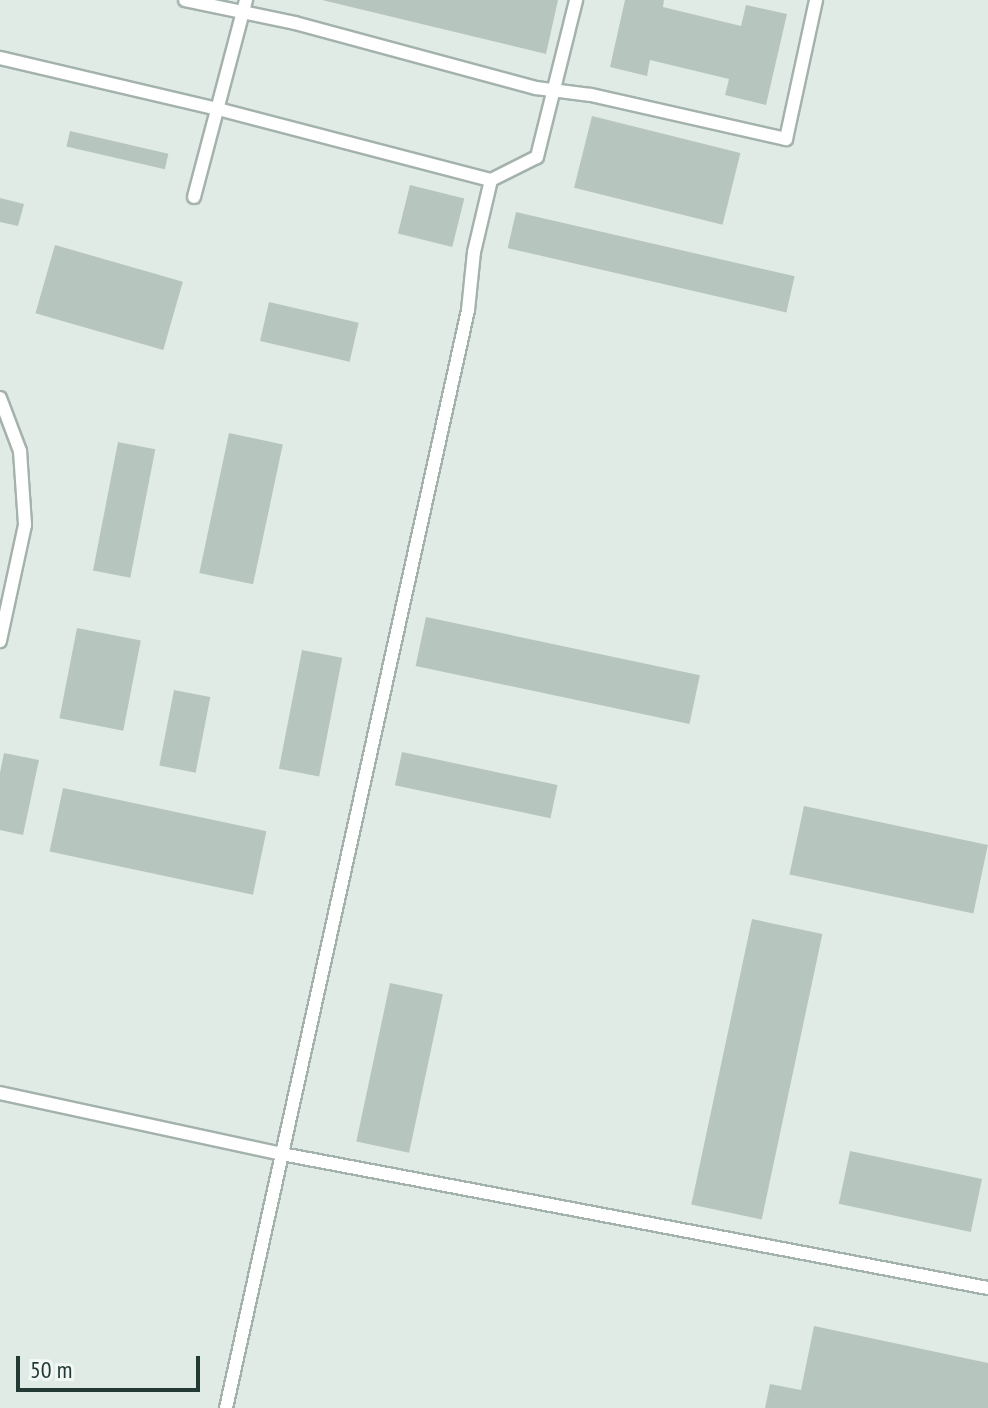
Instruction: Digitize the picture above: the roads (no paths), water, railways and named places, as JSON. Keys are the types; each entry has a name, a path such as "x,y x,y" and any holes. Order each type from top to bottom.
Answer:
{"lane":[{"path":"185,0 244,6 555,90 591,95 786,139 816,0"},
{"path":"0,58 218,109 491,180 537,157 576,0"},
{"path":"194,197 244,6"},
{"path":"226,1408 468,310 474,252 491,180"},
{"path":"0,398 20,451 25,525 0,641"},
{"path":"0,1093 282,1154 988,1288"}]}
